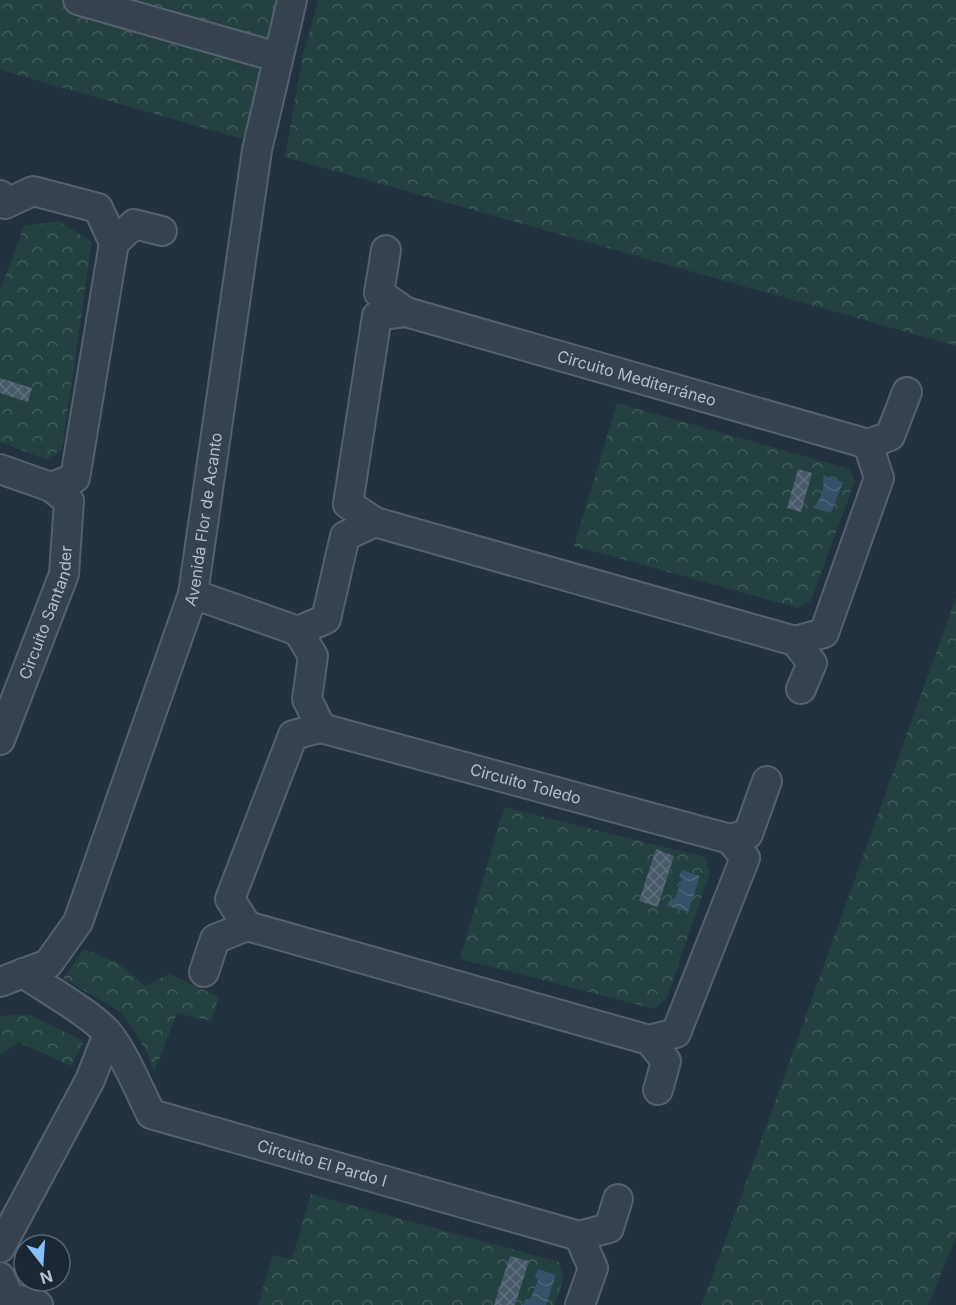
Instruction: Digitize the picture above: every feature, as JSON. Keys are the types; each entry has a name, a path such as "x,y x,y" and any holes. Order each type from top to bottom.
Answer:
{"street":[{"path":"78,0 277,57"},
{"name":"Avenida Flor de Acanto","path":"11,977 48,964 78,922 193,594 257,150 292,0"},
{"path":"0,469 51,487 75,478 114,243 98,208 33,191 2,206"},
{"path":"114,243 134,224 162,231"},
{"name":"Circuito Mediterráneo","path":"386,250 379,293 406,312 868,444 879,478 824,633 795,640 375,522 348,504 377,316 406,312"},
{"path":"868,444 890,436 907,392"},
{"name":"Circuito Santander","path":"0,740 64,573 69,501 51,487"},
{"path":"298,631 326,619 345,536 375,522"},
{"path":"193,594 298,631 313,656 307,699 321,728 293,735 230,898 247,926"},
{"path":"795,640 812,663 801,689"},
{"name":"Circuito Toledo","path":"321,728 730,839"},
{"path":"204,972 215,939 247,926 649,1040 676,1033 745,858 730,839 748,834 766,781"},
{"name":"Circuito El Pardo I","path":"11,977 86,1015 108,1034 128,1066 151,1114 579,1236"},
{"path":"0,1248 90,1080 108,1034"},
{"path":"649,1040 666,1061 658,1090"},
{"path":"580,1305 593,1268 579,1236 609,1227 618,1199"},
{"path":"3,1291 38,1305"}],"green space":[{"path":"0,0 277,0 246,140 0,70"},
{"path":"318,0 956,0 956,346 285,157 302,59"},
{"path":"59,221 92,242 62,449 48,460 0,442 0,291 24,226"},
{"path":"617,403 850,469 855,481 811,601 798,608 574,546"},
{"path":"956,597 956,1238 928,1305 702,1305"},
{"path":"504,807 705,857 710,873 667,998 654,1009 460,959"},
{"path":"84,949 120,964 145,986 169,974 219,997 211,1021 177,1013 154,1073 147,1052 122,1013 63,978"},
{"path":"28,1014 84,1041 71,1066 19,1042 0,1055 0,1016"},
{"path":"311,1194 559,1262 564,1278 555,1305 258,1305 273,1255 292,1259"}],"water":[{"path":"823,475 843,482 831,513 813,508 822,493"},
{"path":"682,870 700,876 688,912 667,906 669,901 675,898 682,880 679,876"},
{"path":"538,1269 556,1275 546,1305 523,1305 525,1300 531,1298 538,1280 535,1276"}],"building":[{"path":"0,378 32,388 28,402 0,393"},
{"path":"798,469 812,473 801,512 787,508"},
{"path":"656,849 674,856 658,907 639,901"},
{"path":"510,1256 529,1261 515,1305 494,1305"}]}
